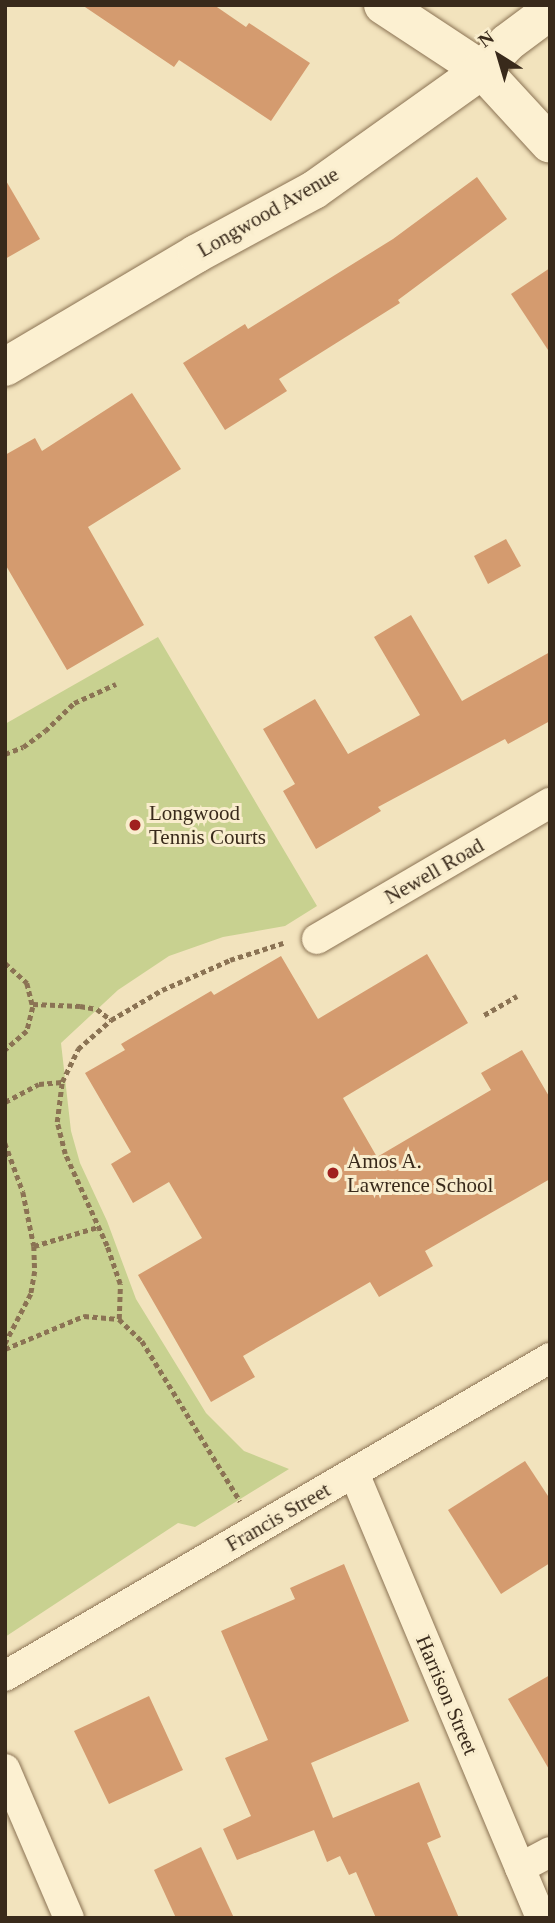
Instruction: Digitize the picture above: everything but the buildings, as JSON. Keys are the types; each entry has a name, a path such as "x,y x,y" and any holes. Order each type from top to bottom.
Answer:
{"main road":[{"path":"383,5 482,70 550,144"},
{"name":"Longwood Avenue","path":"5,367 196,254 314,190 482,70 507,43 550,11"}],"street":[{"name":"Newell Road","path":"317,939 550,803"},
{"name":"Francis Street","path":"5,1676 550,1358"},
{"name":"Harrison Street","path":"354,1473 541,1918"},
{"path":"5,1769 69,1918"},
{"path":"520,1868 550,1852"}],"path":[{"path":"5,754 23,747 45,731 74,703 116,684"},
{"path":"119,1320 120,1284 65,1154 57,1122 62,1082 78,1049 111,1020 162,990 230,960 275,944 317,939"},
{"path":"5,963 24,978 33,1004 27,1031 5,1050"},
{"path":"484,1014 517,996"},
{"path":"33,1004 97,1009 111,1020"},
{"path":"5,1102 39,1084 62,1082"},
{"path":"5,1143 23,1192 34,1246 35,1271 31,1294 5,1346"},
{"path":"34,1246 98,1227"},
{"path":"5,1346 84,1316 119,1320 142,1341 240,1502"}],"green space":[{"path":"158,637 317,906 285,926 223,937 169,956 118,990 61,1043 71,1131 80,1163 107,1221 136,1299 206,1413 244,1451 289,1469 195,1527 178,1523 5,1637 5,724"}],"place":[{"name":"Longwood Tennis Courts","path":"135,825"},
{"name":"Amos A. Lawrence School","path":"333,1173"}]}
